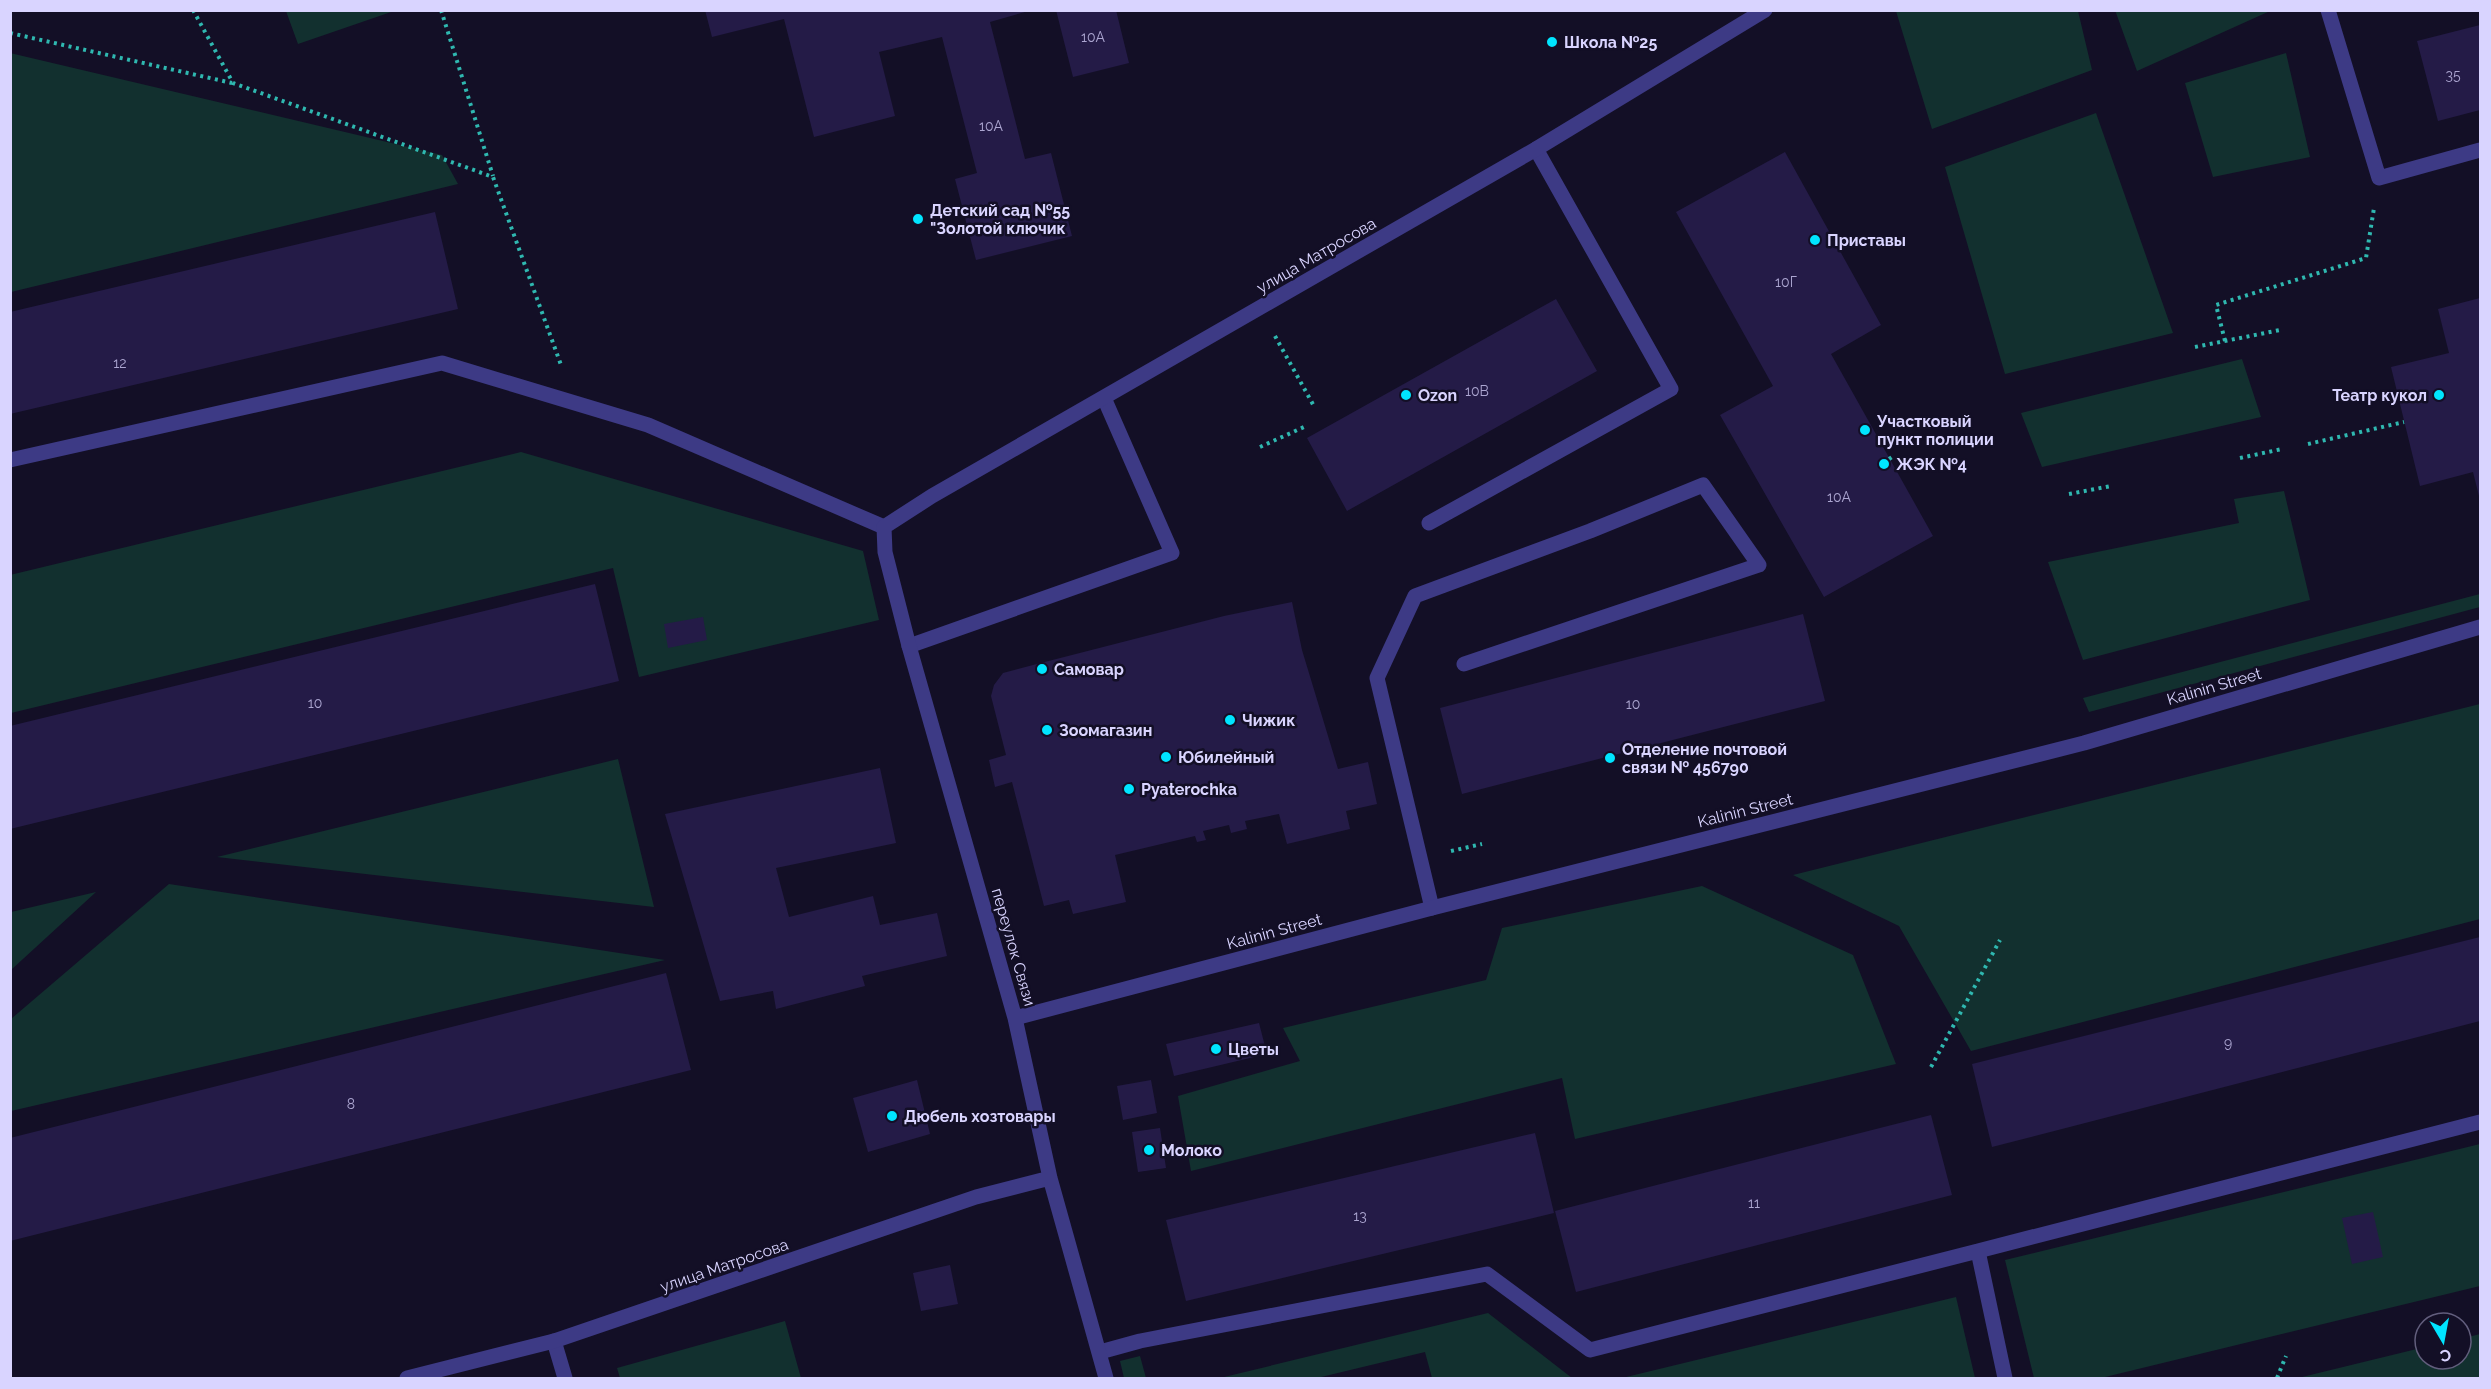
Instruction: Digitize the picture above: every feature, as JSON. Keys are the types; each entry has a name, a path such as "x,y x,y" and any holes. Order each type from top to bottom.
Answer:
{"street":[{"name":"улица Матросова","path":"884,527 932,496 1536,149 1765,10"},
{"path":"2328,10 2379,178 2481,150"},
{"path":"1429,523 1671,389 1536,149"},
{"path":"10,460 442,363 648,425 884,527"},
{"path":"909,646 1172,553 1104,398"},
{"path":"1432,908 1377,678 1414,596 1590,531 1703,485 1759,565 1464,664"},
{"name":"переулок Связи","path":"884,527 885,552 909,646 1015,1018 1050,1178 1106,1378"},
{"name":"Kalinin Street","path":"1015,1018 1432,908 2084,743 2481,627"},
{"path":"1100,1352 1140,1341 1487,1274 1590,1350 2481,1122"},
{"name":"улица Матросова","path":"407,1378 554,1341 758,1274 976,1197 1050,1178"},
{"path":"1978,1251 2005,1378"},
{"path":"554,1341 565,1378"}],"path":[{"path":"193,10 233,83"},
{"path":"441,10 493,177 565,374"},
{"path":"10,33 233,83 493,177"},
{"path":"2224,341 2216,305 2366,258 2379,178"},
{"path":"2195,347 2280,330"},
{"path":"1275,336 1315,408"},
{"path":"2308,444 2404,422"},
{"path":"1260,447 1304,427"},
{"path":"2240,458 2282,449"},
{"path":"1889,459 1895,455"},
{"path":"2069,494 2111,486"},
{"path":"1445,852 1482,844"},
{"path":"1931,1067 2001,940"},
{"path":"2277,1378 2286,1356"}],"green space":[{"path":"286,10 394,11 298,44"},
{"path":"2115,10 2270,10 2270,11 2137,71"},
{"path":"1896,11 2078,11 2092,70 1932,129"},
{"path":"10,53 442,155 458,184 11,292"},
{"path":"2286,53 2310,157 2213,177 2185,83"},
{"path":"2096,113 2173,333 2005,374 1945,167"},
{"path":"2242,359 2261,417 2042,467 2021,413"},
{"path":"521,452 863,551 879,620 639,677 613,568 11,713 10,575"},
{"path":"2284,491 2310,600 2083,660 2048,562 2239,523 2234,499"},
{"path":"2480,594 2480,607 2089,712 2083,698"},
{"path":"2480,704 2480,919 1971,1051 1899,926 1793,875"},
{"path":"618,759 654,907 217,857"},
{"path":"169,884 665,960 11,1111 11,1019"},
{"path":"1702,886 1853,955 1896,1064 1575,1139 1562,1078 1191,1171 1178,1096 1300,1061 1283,1028 1486,980 1502,928"},
{"path":"96,892 11,970 11,912"},
{"path":"2480,1144 2480,1286 2101,1378 2034,1378 2005,1260"},
{"path":"1956,1297 1975,1378 1622,1378"},
{"path":"1488,1313 1572,1378 1432,1378 1425,1352 1317,1378 1220,1378"},
{"path":"785,1321 801,1378 620,1378 617,1368"},
{"path":"2480,1334 2480,1378 2298,1378 2413,1350 2413,1371 2473,1371 2473,1336"},
{"path":"1140,1356 1146,1378 1124,1378 1120,1361"}],"building":[{"path":"705,10 1032,10 990,22 1025,159 1051,153 1072,236 976,260 955,179 977,173 942,37 879,52 895,116 814,137 784,19 712,37"},
{"path":"1056,10 1116,10 1129,63 1073,77"},
{"path":"2480,25 2480,110 2438,121 2417,41"},
{"path":"1785,152 1881,325 1831,354 1933,536 1824,597 1720,415 1773,386 1676,212"},
{"path":"435,212 458,309 10,414 10,312"},
{"name":"Театр кукол","path":"2480,298 2480,500 2473,472 2420,486 2391,367 2449,353 2438,309"},
{"path":"1556,299 1597,371 1347,511 1307,438"},
{"path":"595,584 619,681 10,829 10,726"},
{"name":"Юбилейный","path":"1292,602 1302,650 1338,769 1368,762 1377,804 1346,811 1350,829 1287,844 1279,814 1245,821 1247,829 1231,833 1229,825 1203,831 1206,840 1197,842 1195,836 1115,855 1126,902 1073,914 1069,900 1044,906 1012,782 995,787 989,760 1006,755 991,696 994,685 1003,673 1224,616"},
{"path":"1803,614 1825,701 1462,794 1440,708"},
{"path":"703,617 707,640 668,648 664,624"},
{"path":"880,768 896,843 776,868 789,917 873,896 880,925 937,913 947,956 862,976 865,986 776,1009 773,991 720,1001 665,814"},
{"path":"2480,937 2480,1021 1992,1147 1972,1064"},
{"path":"666,973 691,1070 10,1241 10,1138"},
{"name":"Цветы","path":"1259,1023 1267,1054 1174,1076 1166,1044"},
{"name":"Дюбель хозтовары","path":"917,1080 930,1134 868,1152 853,1098"},
{"path":"1151,1080 1157,1113 1123,1120 1117,1086"},
{"path":"1931,1115 1952,1195 1576,1292 1555,1211"},
{"name":"Молоко","path":"1160,1128 1166,1168 1138,1172 1132,1132"},
{"path":"1535,1133 1554,1213 1186,1301 1166,1220"},
{"path":"2373,1212 2383,1257 2352,1264 2342,1218"},
{"path":"950,1265 958,1304 921,1311 913,1273"}],"place":[{"name":"Школа №25","path":"1552,42"},
{"name":"Детский сад №55 \"Золотой ключик","path":"918,219"},
{"name":"Приставы","path":"1815,240"},
{"name":"Ozon","path":"1406,395"},
{"name":"Театр кукол","path":"2439,395"},
{"name":"Участковый пункт полиции","path":"1865,430"},
{"name":"ЖЭК №4","path":"1884,464"},
{"name":"Самовар","path":"1042,669"},
{"name":"Чижик","path":"1230,720"},
{"name":"Зоомагазин","path":"1047,730"},
{"name":"Юбилейный","path":"1166,757"},
{"name":"Отделение почтовой связи № 456790","path":"1610,758"},
{"name":"Pyaterochka","path":"1129,789"},
{"name":"Цветы","path":"1216,1049"},
{"name":"Дюбель хозтовары","path":"892,1116"},
{"name":"Молоко","path":"1149,1150"}]}
